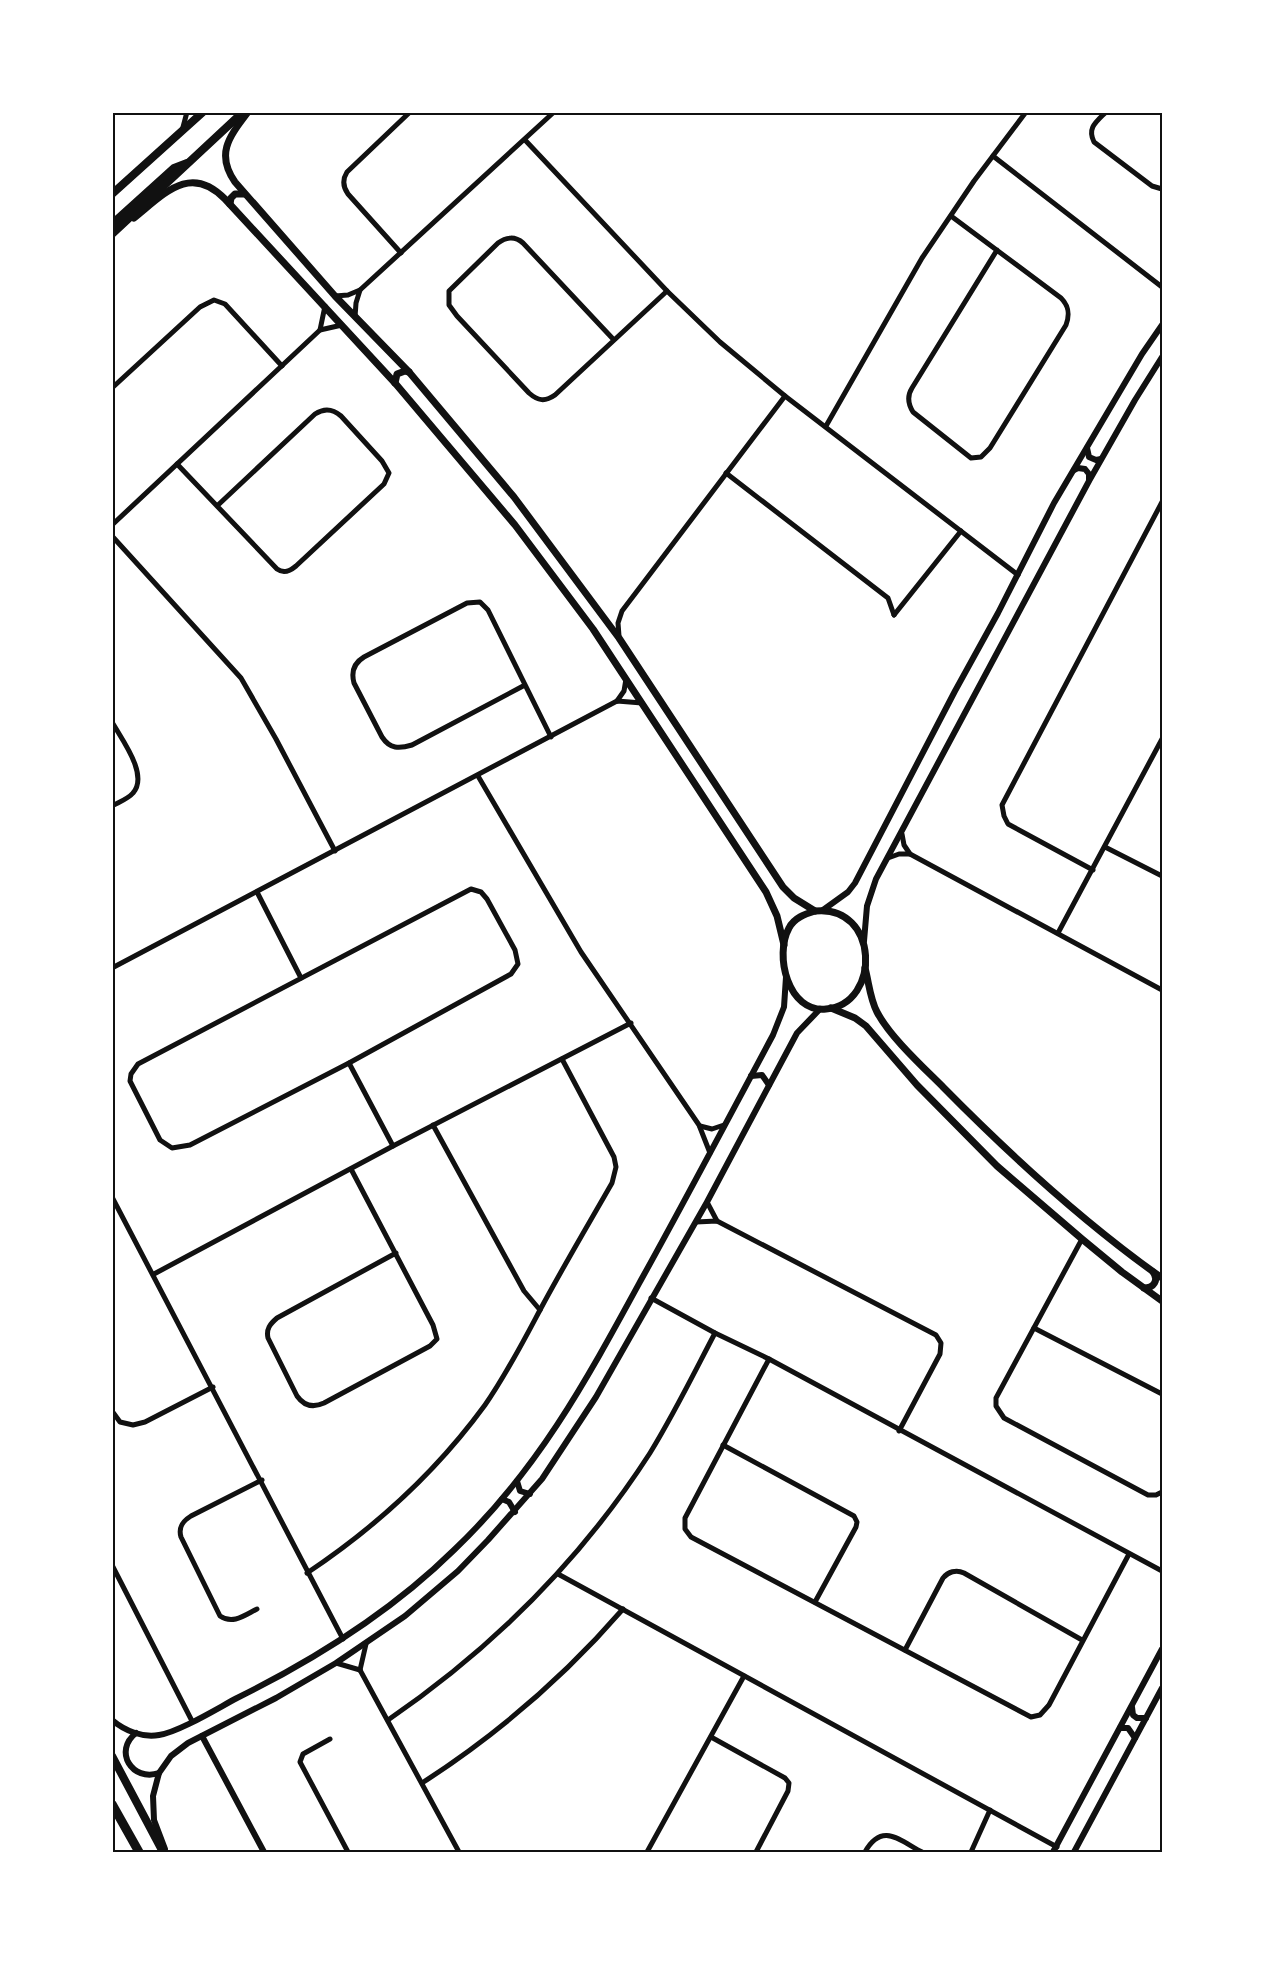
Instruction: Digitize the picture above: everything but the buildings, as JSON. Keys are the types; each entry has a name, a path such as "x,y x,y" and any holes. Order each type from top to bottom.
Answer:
{"highway":[{"path":"112,1804 139,1852"}],"main road":[{"path":"112,194 203,112"},
{"path":"112,234 243,112"},
{"path":"248,112 228,140 226,154 231,176 244,194 335,296 409,372 514,497 619,638 783,887 794,898 819,910 837,912 849,919 858,929 864,941 865,968 872,997 880,1016 931,1075 1017,1160 1065,1203 1162,1278"},
{"path":"112,224 174,168 190,161"},
{"path":"122,225 172,188 184,183 207,184 230,204 395,383 501,508 583,615 766,892 777,916 784,945 786,976 796,996 807,1005 820,1009 831,1008 849,999 858,991 865,968"},
{"path":"230,204 235,194 244,194"},
{"path":"395,383 397,374 409,372"},
{"path":"501,508 505,510 512,508 514,497"},
{"path":"784,945 789,928 794,922 807,913 819,910"},
{"path":"831,1008 855,1018 866,1026 917,1085 965,1135 1082,1239 1162,1301"},
{"path":"1142,1287 1150,1287 1155,1283 1156,1277 1153,1271"},
{"path":"112,1756 164,1852"}],"street":[{"path":"182,133 187,112"},
{"path":"401,253 348,194 343,180 347,172 410,112"},
{"path":"335,296 348,295 360,290 554,112"},
{"path":"826,426 914,272 993,156 1026,112"},
{"path":"1106,112 1092,128 1091,135 1094,142 1152,186 1162,189"},
{"path":"525,140 667,291 720,342 784,396 1018,575"},
{"path":"993,156 1162,287"},
{"path":"951,216 1063,300 1068,310 1066,325 990,448 981,457 974,459 967,457 913,412 909,404 909,397 912,388 996,250"},
{"path":"614,340 524,243 514,238 506,238 498,243 449,291 448,300 454,312 529,393 540,400 546,400 552,397 614,340 667,291"},
{"path":"355,317 360,290"},
{"path":"112,388 200,307 214,300 225,304 282,366"},
{"path":"320,330 325,306"},
{"path":"112,525 320,330 342,325"},
{"path":"819,910 848,892 855,883 1072,471 1142,354 1162,325"},
{"path":"864,941 864,923 869,898 888,858 1101,459 1162,357"},
{"path":"619,638 618,623 622,611 784,396"},
{"path":"177,464 217,506 277,569 286,572 296,566 384,484 388,479 388,470 337,413 323,410 315,414 217,506"},
{"path":"1087,447 1089,457 1096,460 1101,459"},
{"path":"1072,471 1078,468 1085,469 1089,474 1089,481"},
{"path":"726,473 888,598 894,615 961,531"},
{"path":"1093,870 1012,826 1005,820 1002,806 1162,502"},
{"path":"112,536 241,678 335,851"},
{"path":"525,685 412,745 398,748 388,745 382,737 354,683 352,673 360,659 467,603 476,601 486,606 551,737"},
{"path":"112,968 617,701 624,691 626,679"},
{"path":"617,701 643,704"},
{"path":"112,722 140,777 134,792 112,806"},
{"path":"1058,933 1162,739"},
{"path":"478,776 574,940 699,1125 710,1153"},
{"path":"902,834 904,845 910,854"},
{"path":"1105,847 1162,876"},
{"path":"888,858 899,854 910,854 1162,990"},
{"path":"468,890 479,891 487,899 517,954 518,964 514,970 349,1063 190,1145 171,1148 160,1140 130,1081 135,1067 147,1058 301,978 468,890"},
{"path":"257,892 301,978"},
{"path":"112,1720 136,1733 151,1736 163,1734 268,1683 343,1639 395,1602 436,1568 502,1499 541,1451 576,1397 710,1153 778,1025 785,999 786,976"},
{"path":"164,1852 153,1812 153,1796 159,1773 176,1752 276,1698 366,1644 432,1594 488,1540 530,1494 579,1425 696,1222 797,1033 820,1009"},
{"path":"154,1274 393,1146 631,1023"},
{"path":"307,1573 372,1527 446,1454 486,1403 521,1349 540,1310 612,1183 616,1167 610,1149 562,1059"},
{"path":"349,1063 393,1146"},
{"path":"751,1076 762,1075 769,1085"},
{"path":"433,1125 524,1291 540,1310"},
{"path":"699,1125 712,1129 724,1125"},
{"path":"351,1169 396,1254 435,1329 436,1341 324,1403 309,1406 303,1403 297,1396 268,1338 269,1326 277,1318 396,1254"},
{"path":"112,1197 262,1480 307,1573 343,1639"},
{"path":"707,1202 717,1221"},
{"path":"696,1222 717,1221 936,1335 941,1343 940,1354 899,1431"},
{"path":"1082,1239 995,1403 1001,1416 1148,1495 1156,1496 1162,1492"},
{"path":"651,1298 769,1359 1162,1572"},
{"path":"1034,1328 1162,1394"},
{"path":"388,1720 426,1694 487,1645 528,1607 599,1526 651,1451 715,1333"},
{"path":"769,1359 685,1518 684,1526 692,1537 1031,1717 1040,1715 1047,1708 1129,1554"},
{"path":"112,1411 120,1422 138,1424 213,1387"},
{"path":"723,1445 854,1516 857,1521 856,1527 815,1602"},
{"path":"258,1609 234,1620 226,1620 220,1616 180,1530 182,1524 191,1516 262,1480"},
{"path":"517,1481 520,1491 530,1494"},
{"path":"502,1499 509,1502 515,1512"},
{"path":"112,1565 192,1721"},
{"path":"906,1650 943,1578 955,1571 964,1573 1082,1640"},
{"path":"558,1574 990,1810 1055,1850 1162,1649"},
{"path":"422,1783 479,1744 533,1701 586,1650 623,1610"},
{"path":"366,1644 360,1670 459,1852"},
{"path":"336,1663 360,1670"},
{"path":"647,1852 744,1676"},
{"path":"1074,1852 1162,1688"},
{"path":"1132,1706 1133,1715 1142,1719 1146,1718"},
{"path":"1120,1728 1128,1728 1136,1738"},
{"path":"136,1733 126,1746 126,1756 130,1766 144,1774 159,1773"},
{"path":"202,1736 264,1852"},
{"path":"711,1737 785,1778 789,1783 789,1791 756,1852"},
{"path":"330,1739 303,1754 300,1762 348,1852"},
{"path":"971,1852 990,1810"},
{"path":"865,1852 874,1838 884,1835 922,1852"}]}
